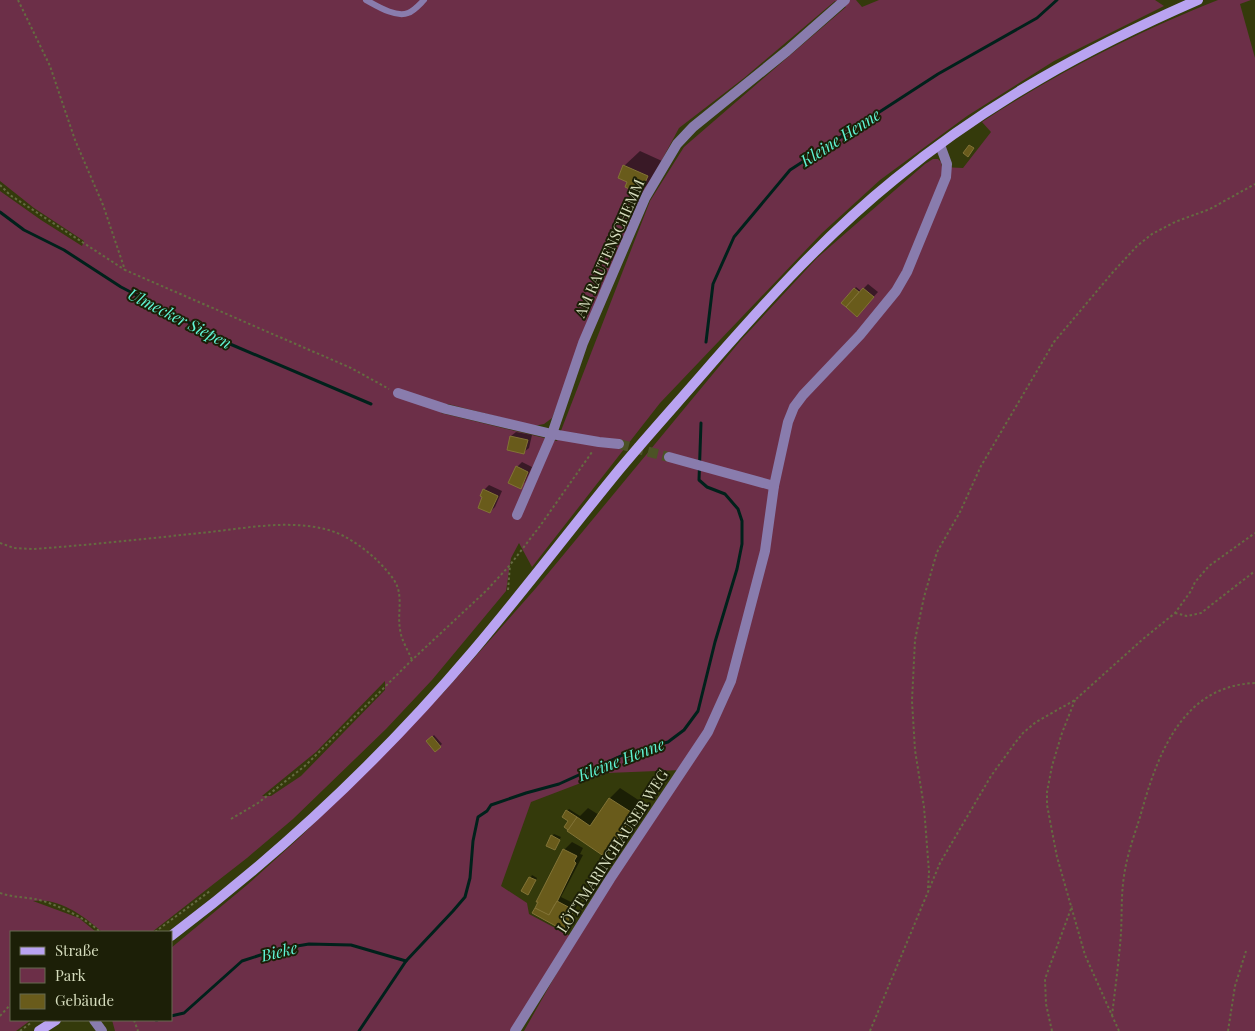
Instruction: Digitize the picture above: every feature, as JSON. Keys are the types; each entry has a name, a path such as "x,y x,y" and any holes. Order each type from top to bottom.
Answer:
{"main road":[{"path":"172,935 235,885 303,826 364,768 473,652 623,466 745,325 819,247 842,226 897,177 986,111 1039,78 1123,33 1198,0"},
{"path":"39,1031 54,1021"}],"street":[{"name":"AM RAUTENSCHEMM","path":"552,434 583,343 644,198 677,144 693,127 787,51 845,0"},
{"name":"LÖTTMARINGHAUSER WEG","path":"515,1031 610,879 708,732 731,681 766,552 774,486 788,422 802,395 890,300 907,272 946,177 947,164 940,144"},
{"path":"398,393 446,409 552,434 619,444"},
{"path":"517,515 552,434"},
{"path":"669,456 774,486"}],"lane":[{"path":"366,0 402,14 411,12 424,0"}],"path":[{"path":"18,0 50,66 125,270"},
{"path":"928,888 929,872 924,807 915,750 912,701 917,633 924,597 937,552 960,512 981,466 1054,342 1113,272 1137,246 1152,234 1175,222 1218,205 1255,184"},
{"path":"0,185 10,195 125,270 351,368 398,393"},
{"path":"231,819 258,802 306,765 412,660 487,590 510,565 599,442"},
{"path":"0,543 14,548 34,549 292,524 323,529 348,539 371,556 394,580 400,597 400,629 412,660"},
{"path":"870,1031 940,863 991,776 1015,743 1036,722 1075,700 1175,613 1191,591 1195,582 1209,566 1255,533"},
{"path":"508,593 510,565"},
{"path":"1175,613 1187,616 1201,613 1255,572"},
{"path":"1112,1016 1127,861 1162,750 1180,724 1196,706 1210,695 1231,686 1255,683"},
{"path":"1075,700 1054,758 1047,792 1047,805 1057,857 1085,955 1119,1031"},
{"path":"155,931 216,886"},
{"path":"0,894 37,900 87,920 99,931"},
{"path":"1052,1031 1046,1004 1045,979 1072,906"},
{"path":"1228,1031 1235,986 1246,951"},
{"path":"0,1016 10,1005"},
{"path":"20,1031 34,1021"}],"green space":[{"path":"0,0 856,0 862,7 879,0 1155,0 1164,6 1054,61 967,116 880,180 822,233 660,403 532,567 519,543 511,558 506,591 432,680 386,729 293,819 247,858 153,931 101,931 79,914 62,905 52,902 33,901 79,918 95,931 10,931 10,1021 30,1021 16,1031 0,1031 0,191 82,246 84,241 34,208 0,181","holes":["835,1 846,7 684,147 650,201 557,441 441,413 448,404 534,426 544,424 552,418 648,186 679,128 744,78","385,681 385,690 301,776 271,796 262,796 316,752"]},
{"path":"1218,0 1251,0 1240,4 1255,58 1255,1031 524,1031 610,879 682,770 607,773 531,802 501,886 527,903 529,914 572,937 512,1031 115,1031 112,1021 172,1021 172,947 247,885 298,839 370,769 444,692 536,588 741,340 817,258 933,159 938,159 942,167 963,168 991,132 982,122 1067,71 1127,40"}],"building":[{"path":"969,145 974,148 968,157 963,153"},
{"path":"623,165 648,176 640,194 625,187 627,182 618,178"},
{"path":"854,288 859,292 846,307 841,303"},
{"path":"863,288 874,297 857,317 846,307"},
{"path":"510,436 528,440 524,454 507,450"},
{"path":"516,466 528,472 521,489 508,483"},
{"path":"483,489 498,496 490,513 478,508"},
{"path":"432,736 441,747 435,752 426,741"},
{"path":"609,798 634,814 605,857 567,831 577,817 590,826"},
{"path":"566,810 577,817 568,830 564,827 568,821 562,817"},
{"path":"551,835 560,840 555,850 546,846"},
{"path":"563,849 577,856 574,861 576,863 549,915 535,908 538,902 536,902"},
{"path":"529,877 536,880 528,895 521,891"},
{"path":"557,901 574,910 563,930 532,913 535,908 549,915"}],"waterway":[{"name":"Kleine Henne","path":"706,342 713,284 734,237 790,170 938,74 1037,18 1057,0"},
{"name":"Ulmecker Siepen","path":"0,212 24,230 64,250 121,287 230,344 371,404"},
{"name":"Kleine Henne","path":"359,1031 406,961 465,897 470,878 473,841 478,817 487,811 491,805 559,784 623,755 668,742 684,730 698,711 715,642 737,569 742,544 742,521 738,509 725,494 707,487 699,480 701,423"},
{"name":"Bieke","path":"172,1016 184,1013 242,961 279,949 309,944 351,945 406,961"}],"tunnel":[{"path":"619,444 669,457"}]}
